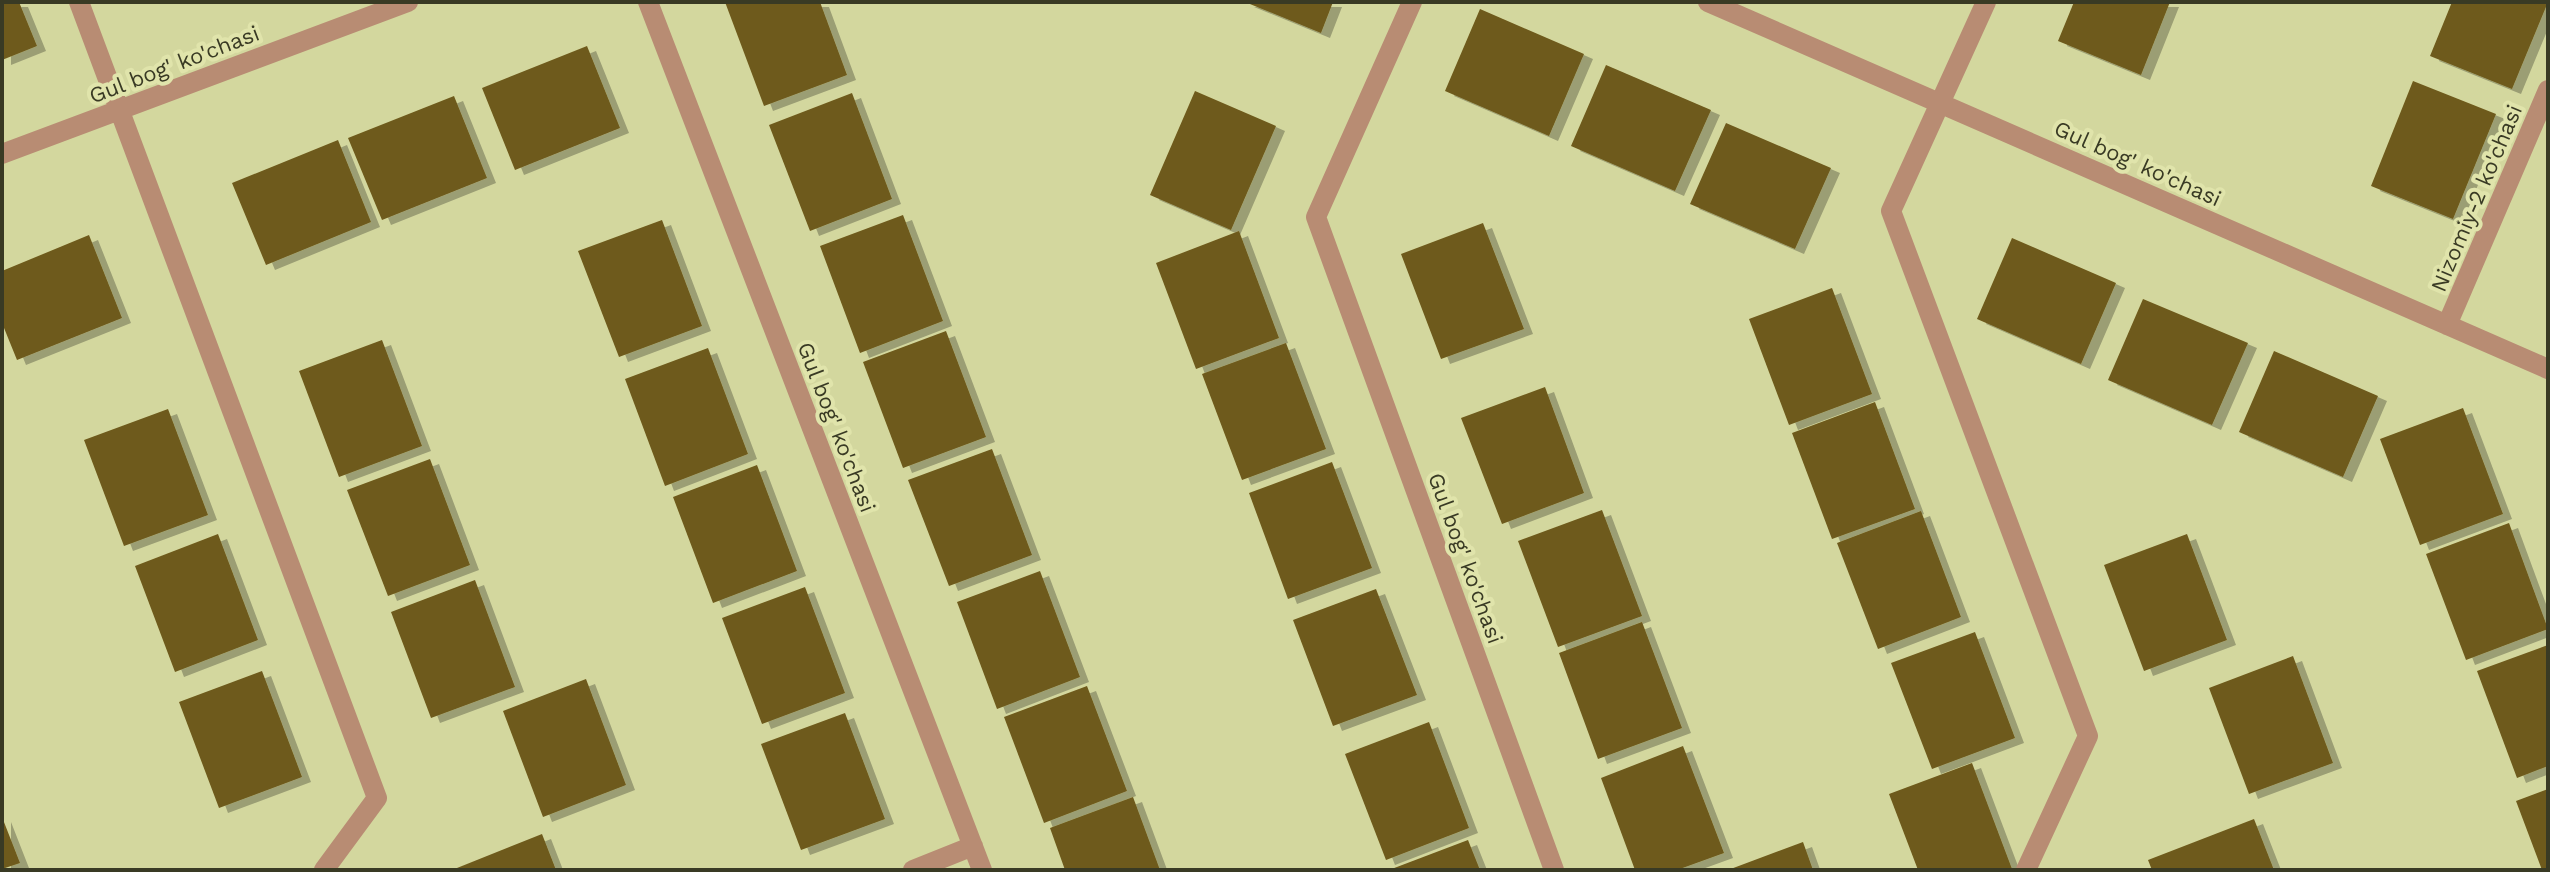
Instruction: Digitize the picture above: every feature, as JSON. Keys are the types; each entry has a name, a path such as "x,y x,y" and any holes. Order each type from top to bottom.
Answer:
{"street":[{"path":"79,2 377,798 324,870"},
{"name":"Gul bog' ko'chasi","path":"2,154 408,2"},
{"name":"Gul bog' ko'chasi","path":"648,2 982,870"},
{"name":"Gul bog' ko'chasi","path":"1412,2 1316,217 1554,870"},
{"name":"Gul bog' ko'chasi","path":"1708,2 2548,369"},
{"path":"1986,2 1891,211 2088,736 2026,870"},
{"name":"Nizomiy-2 ko'chasi","path":"2447,325 2548,90"},
{"path":"913,870 973,846"}],"building":[{"path":"2,2 19,2 37,46 2,60"},
{"path":"725,2 820,2 847,75 764,106"},
{"path":"1245,2 1333,2 1321,33"},
{"path":"2074,2 2170,2 2141,75 2058,41"},
{"path":"2452,2 2548,2 2512,89 2430,56"},
{"path":"1480,9 1584,54 1549,136 1445,91"},
{"path":"587,46 620,128 515,170 482,88"},
{"path":"1606,65 1711,110 1675,191 1571,146"},
{"path":"2413,81 2496,114 2453,219 2371,186"},
{"path":"1195,91 1276,126 1231,230 1150,195"},
{"path":"852,93 892,199 810,231 769,125"},
{"path":"454,96 487,178 382,220 348,138"},
{"path":"1726,123 1831,168 1795,249 1690,204"},
{"path":"338,140 371,222 266,265 232,183"},
{"path":"903,215 943,321 860,353 820,246"},
{"path":"662,220 702,326 619,357 578,251"},
{"path":"1483,223 1524,329 1441,359 1401,254"},
{"path":"1239,231 1279,338 1196,369 1156,263"},
{"path":"89,235 122,318 17,360 2,323 2,271"},
{"path":"2012,238 2116,283 2081,364 1977,319"},
{"path":"1832,288 1872,394 1789,425 1749,319"},
{"path":"2143,299 2248,343 2212,425 2108,380"},
{"path":"946,331 986,437 903,468 863,362"},
{"path":"382,340 422,446 339,477 299,371"},
{"path":"1286,343 1326,449 1242,480 1202,374"},
{"path":"708,348 748,454 665,486 625,379"},
{"path":"2274,351 2378,396 2343,477 2239,432"},
{"path":"1545,387 1584,493 1502,524 1461,418"},
{"path":"1875,402 1915,509 1832,539 1792,433"},
{"path":"2463,408 2503,514 2420,545 2380,439"},
{"path":"168,409 208,515 124,546 84,440"},
{"path":"992,449 1032,555 949,586 908,480"},
{"path":"430,459 470,565 388,596 347,490"},
{"path":"1332,462 1372,568 1288,599 1249,493"},
{"path":"757,465 797,571 713,603 673,497"},
{"path":"1602,510 1642,616 1558,647 1518,541"},
{"path":"1921,511 1961,617 1878,649 1837,543"},
{"path":"2509,523 2548,629 2466,660 2426,554"},
{"path":"218,534 258,640 175,672 135,566"},
{"path":"2187,534 2227,640 2144,671 2104,565"},
{"path":"1040,571 1080,677 997,709 957,602"},
{"path":"475,580 515,687 431,718 391,612"},
{"path":"805,587 845,693 762,724 722,618"},
{"path":"1376,589 1417,695 1333,726 1293,620"},
{"path":"1642,622 1682,728 1598,759 1559,653"},
{"path":"1975,632 2015,738 1932,769 1891,663"},
{"path":"2548,645 2548,766 2517,778 2477,671"},
{"path":"2293,656 2333,763 2249,794 2209,688"},
{"path":"262,671 302,777 219,808 179,702"},
{"path":"586,679 626,785 543,817 503,711"},
{"path":"1087,686 1127,791 1044,823 1004,717"},
{"path":"845,713 885,819 801,850 761,744"},
{"path":"1429,722 1469,828 1386,860 1345,754"},
{"path":"1683,746 1724,853 1677,870 1635,870 1601,778"},
{"path":"1972,763 2012,869 1918,870 1889,794"},
{"path":"2548,789 2548,870 2542,870 2516,801"},
{"path":"1133,797 1160,870 1065,870 1050,828"},
{"path":"2,817 20,863 2,869"},
{"path":"2254,819 2274,870 2152,870 2148,860"},
{"path":"542,834 556,870 452,870"},
{"path":"1468,840 1480,870 1389,870"},
{"path":"1803,842 1813,870 1728,870"}]}
